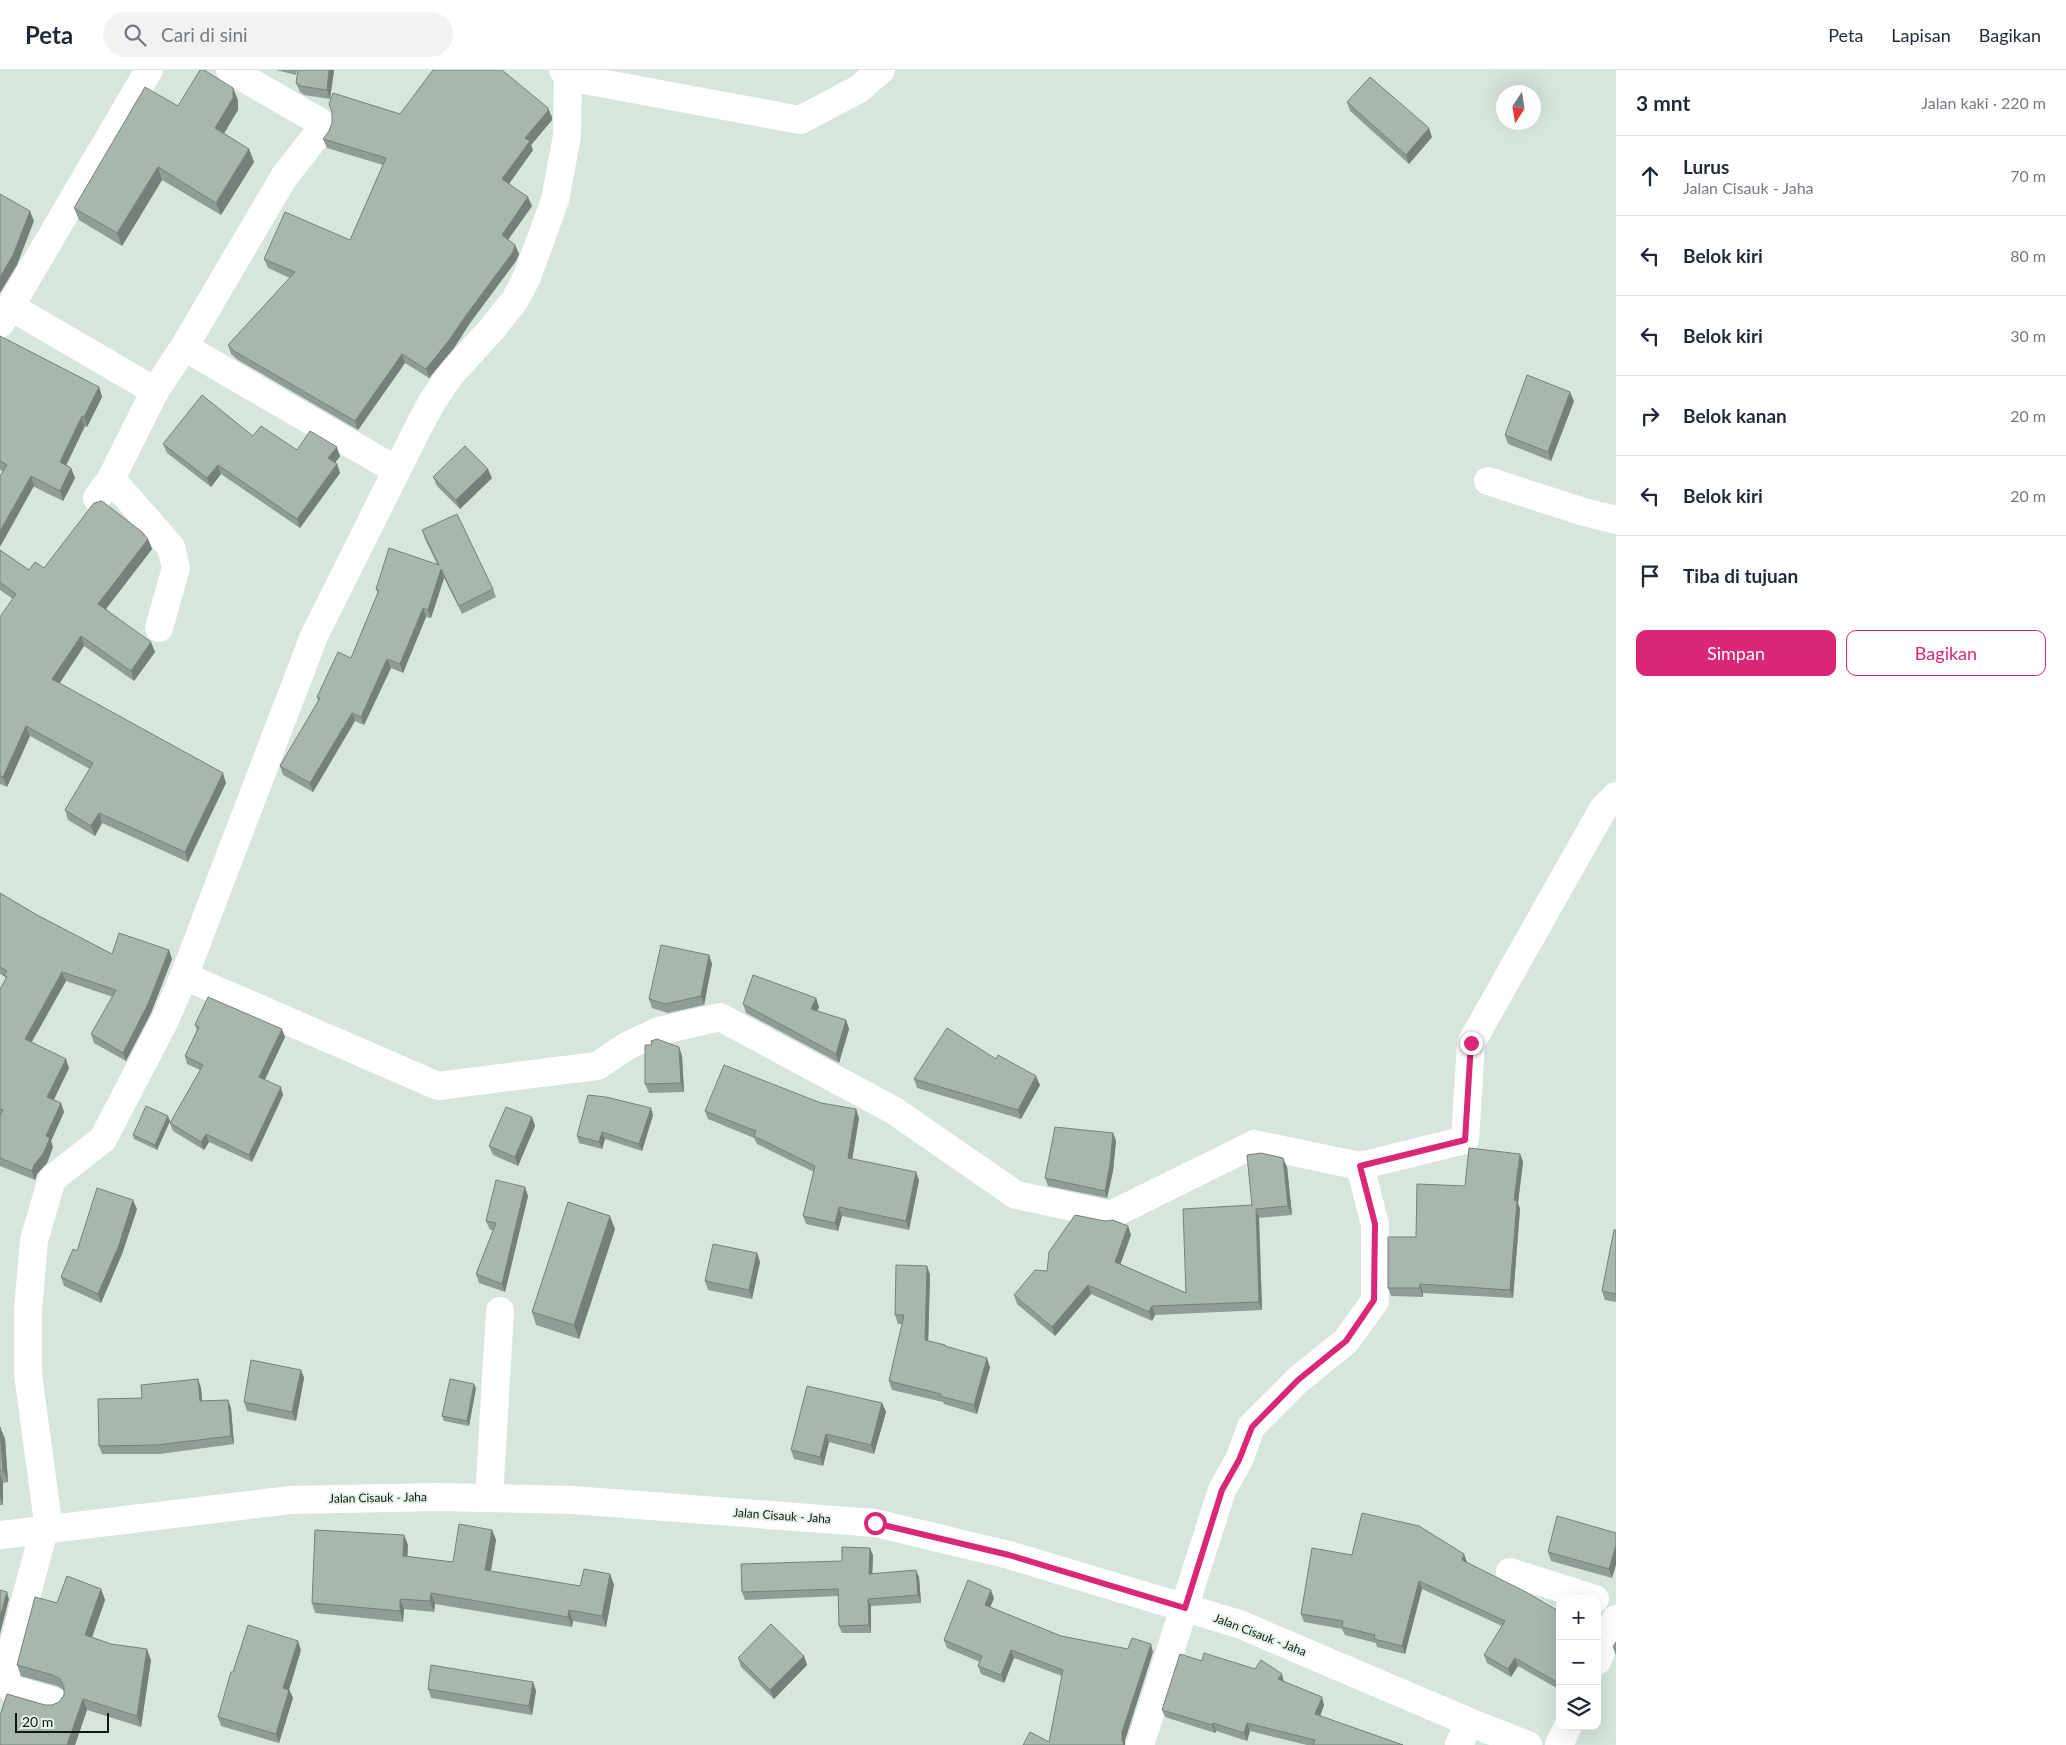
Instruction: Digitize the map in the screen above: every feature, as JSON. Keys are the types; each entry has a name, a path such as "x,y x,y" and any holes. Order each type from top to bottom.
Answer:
{"street":[{"path":"149,70 6,316 155,391"},
{"path":"159,628 176,568 171,547 104,488 155,391 184,347 284,177 320,131 320,122 230,70"},
{"path":"53,1701 11,1689 4,1680 47,1530 28,1374 28,1311 34,1240 52,1179 103,1139 166,1020 314,636 351,565 396,470 433,400 451,374 492,330 515,300 527,277 555,200 567,136 566,73 800,120 859,89 881,70"},
{"path":"184,347 396,470"},
{"path":"1488,481 1584,512 1616,520"},
{"path":"184,976 438,1086 597,1066 627,1046 659,1031 720,1016 893,1110 1016,1195 1111,1215 1254,1144 1360,1166 1465,1140 1471,1043 1603,809 1616,796"},
{"path":"1140,1745 1222,1490 1239,1460 1252,1427 1298,1380 1346,1341 1374,1300 1375,1224 1360,1166"},
{"path":"489,1497 500,1311"},
{"name":"Jalan Cisauk - Jaha","path":"0,1535 290,1500 489,1497 573,1500 875,1523 1009,1555 1239,1624 1464,1733 1528,1745"},
{"path":"1510,1572 1583,1595"},
{"path":"1601,1601 1616,1606"},
{"path":"1601,1651 1616,1619"},
{"path":"1559,1745 1566,1730"}],"building":[{"path":"200,70 204,70 233,88 233,98 215,128 249,149 216,203 158,167 117,233 74,208 145,87 178,106"},
{"path":"298,70 329,70 327,90 301,86 296,83"},
{"path":"433,70 502,70 548,108 548,111 525,138 530,141 502,179 528,197 502,235 515,245 513,252 426,369 402,354 355,421 234,351 228,345 295,272 264,259 285,212 350,240 386,158 323,139 332,123 332,112 329,104 333,93 400,114"},
{"path":"1370,77 1429,128 1406,155 1347,102"},
{"path":"0,194 30,211 13,255 0,277"},
{"path":"0,336 99,387 84,417 82,416 60,462 71,468 60,491 31,476 0,531 0,476 7,465 0,461"},
{"path":"1527,375 1570,392 1548,452 1505,435"},
{"path":"202,395 253,436 261,426 297,450 310,431 337,447 328,458 337,464 297,519 218,465 207,478 163,444"},
{"path":"465,446 488,469 456,500 433,477"},
{"path":"102,501 142,532 148,539 98,604 151,642 131,671 81,636 52,679 223,773 185,852 99,813 91,826 65,810 93,763 26,726 3,777 0,776 0,617 16,594 0,582 0,550 29,570 35,562 44,568 94,503"},
{"path":"457,514 493,589 459,606 441,569 428,610 423,608 400,664 387,659 361,717 352,713 310,783 280,766 320,698 317,697 338,652 351,658 379,590 376,589 389,548 439,565 422,530"},
{"path":"0,893 37,915 112,954 119,933 169,950 148,1004 123,1053 91,1034 116,990 62,972 25,1039 66,1059 47,1097 61,1103 46,1136 50,1138 43,1154 34,1165 32,1171 0,1158 0,1116 3,1110 0,1109 0,989 7,977 4,975 7,971 0,967"},
{"path":"661,945 709,955 701,996 665,1004 649,999"},
{"path":"753,975 816,998 811,1009 846,1020 836,1054 743,1004"},
{"path":"208,997 282,1029 259,1077 281,1087 249,1155 206,1134 201,1142 170,1123 203,1065 185,1056 199,1027 195,1025"},
{"path":"947,1028 996,1059 998,1055 1036,1076 1018,1110 914,1079"},
{"path":"657,1039 679,1047 681,1083 645,1084 645,1045 652,1045 651,1041"},
{"path":"724,1065 821,1103 856,1109 848,1158 916,1172 906,1221 839,1207 835,1223 803,1216 815,1166 754,1136 756,1131 705,1111"},
{"path":"588,1095 606,1097 651,1108 639,1144 602,1132 599,1142 577,1136"},
{"path":"146,1106 168,1116 155,1145 133,1135"},
{"path":"506,1107 532,1117 515,1157 489,1146"},
{"path":"1055,1127 1113,1133 1105,1191 1045,1178"},
{"path":"1469,1148 1520,1154 1514,1200 1517,1201 1510,1290 1420,1284 1420,1288 1388,1288 1388,1237 1416,1237 1417,1184 1465,1186"},
{"path":"1261,1153 1283,1158 1288,1206 1256,1209 1259,1302 1152,1306 1149,1312 1088,1285 1052,1327 1014,1295 1035,1270 1047,1271 1049,1252 1075,1215 1105,1221 1113,1220 1128,1226 1115,1262 1186,1293 1183,1209 1252,1205 1247,1155"},
{"path":"496,1180 525,1187 502,1284 476,1274 496,1223 486,1221"},
{"path":"97,1188 133,1200 119,1245 98,1294 61,1277 73,1249 77,1251"},
{"path":"568,1202 610,1216 574,1325 532,1312"},
{"path":"1614,1230 1616,1230 1616,1294 1602,1291"},
{"path":"713,1244 757,1253 749,1290 705,1281"},
{"path":"896,1265 927,1266 925,1340 987,1358 974,1405 940,1396 941,1394 889,1381 904,1315 895,1315"},
{"path":"251,1360 301,1370 292,1412 244,1402"},
{"path":"198,1379 200,1401 228,1400 231,1436 157,1445 99,1446 98,1399 142,1398 141,1385"},
{"path":"450,1379 474,1384 467,1421 442,1416"},
{"path":"807,1386 882,1403 871,1445 826,1434 820,1457 791,1450"},
{"path":"0,1427 3,1470 0,1471"},
{"path":"1362,1513 1419,1526 1464,1554 1462,1560 1526,1592 1556,1610 1556,1682 1515,1658 1508,1669 1484,1655 1505,1621 1419,1581 1402,1646 1374,1639 1375,1635 1342,1627 1343,1621 1301,1614 1312,1548 1352,1555"},
{"path":"1557,1516 1616,1533 1616,1545 1609,1569 1548,1552"},
{"path":"459,1524 492,1530 485,1570 580,1586 584,1569 610,1574 602,1616 569,1610 568,1617 431,1593 430,1601 400,1599 400,1611 312,1603 315,1530 404,1535 403,1556 453,1562"},
{"path":"842,1547 870,1548 869,1574 916,1570 918,1595 868,1599 869,1625 839,1626 838,1589 742,1592 741,1564 842,1561"},
{"path":"67,1576 101,1589 85,1635 111,1644 147,1649 137,1716 83,1699 67,1745 0,1745 0,1716 7,1694 45,1705 59,1702 64,1695 64,1687 60,1679 53,1675 17,1665 35,1597 57,1603"},
{"path":"968,1580 991,1590 985,1605 1061,1636 1128,1649 1132,1638 1151,1644 1122,1732 1124,1745 1023,1745 1030,1732 1049,1742 1063,1670 1011,1650 1001,1675 978,1666 982,1656 944,1640"},
{"path":"0,1590 7,1592 0,1617"},
{"path":"771,1624 804,1656 770,1690 738,1658"},
{"path":"248,1625 298,1641 283,1688 289,1690 276,1734 218,1717 231,1672 233,1672"},
{"path":"1204,1653 1255,1669 1261,1660 1282,1674 1278,1679 1322,1697 1315,1714 1403,1745 1313,1745 1315,1740 1247,1723 1244,1733 1162,1710 1180,1654 1202,1661"},
{"path":"431,1665 533,1682 529,1706 428,1689"}],"route":[{"path":"875,1523 1009,1555 1185,1608 1222,1490 1239,1460 1252,1427 1298,1380 1346,1341 1374,1300 1375,1224 1360,1166 1465,1140 1471,1043"}]}
